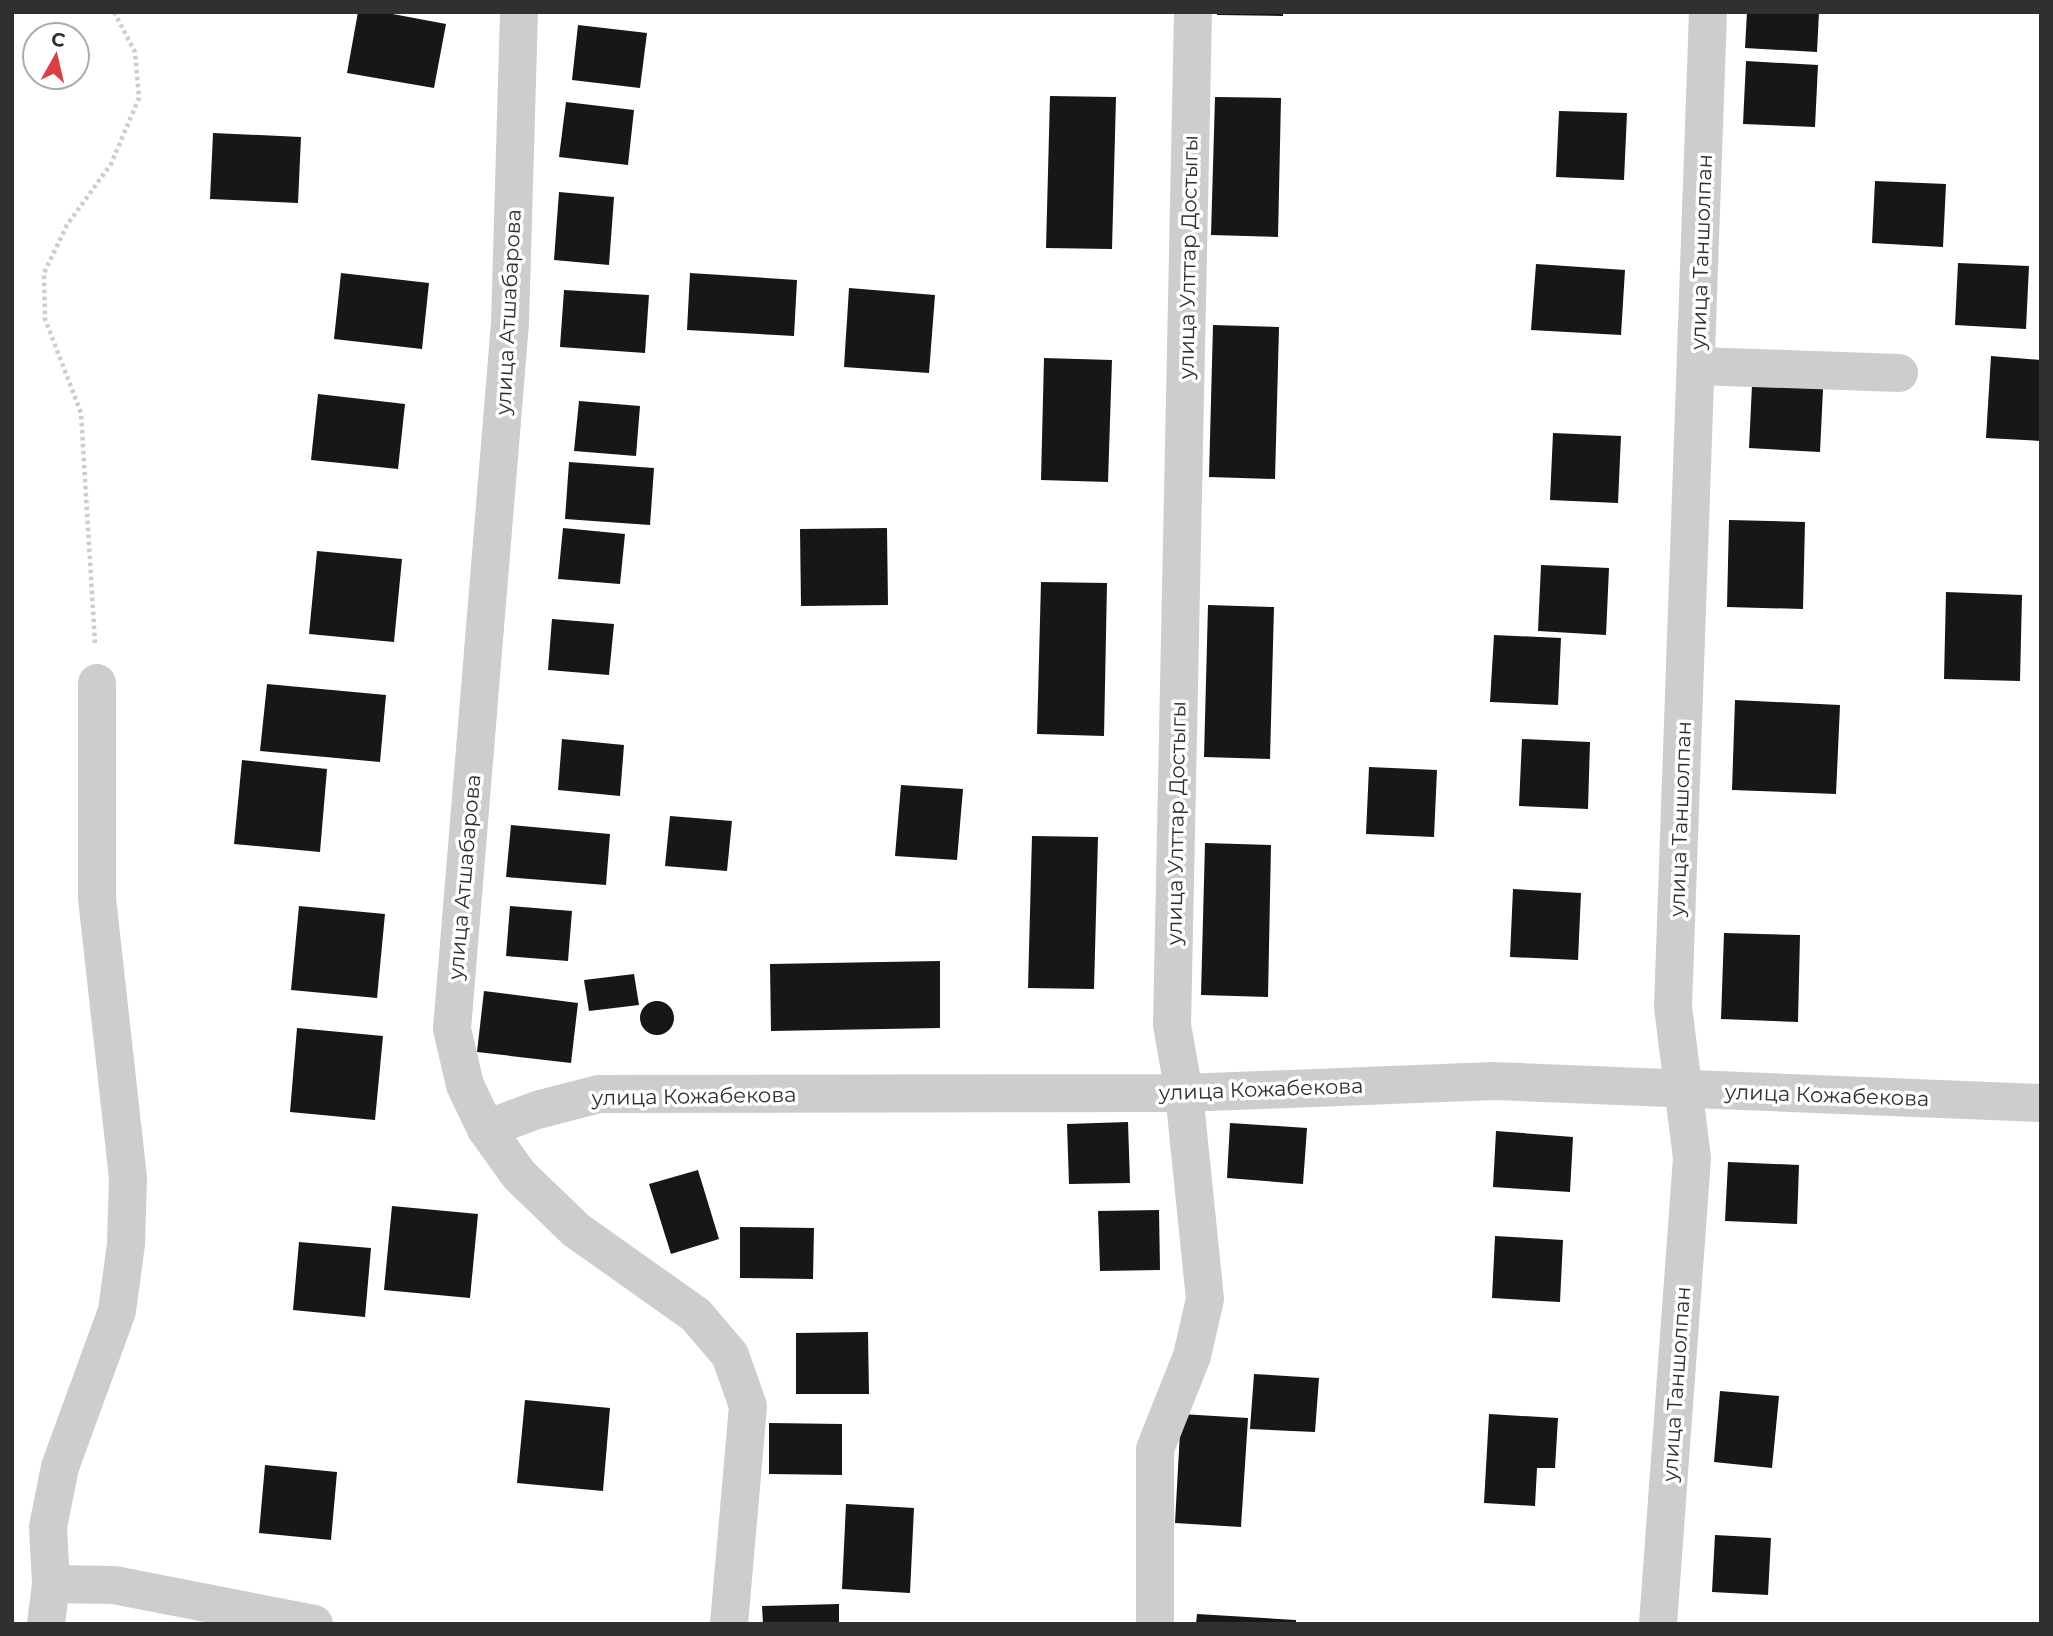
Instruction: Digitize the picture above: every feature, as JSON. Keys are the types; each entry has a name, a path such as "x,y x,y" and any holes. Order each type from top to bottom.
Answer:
{"street":[{"name":"улица Атшабарова","path":"519,12 510,323 452,1029 465,1085 485,1129 519,1175 576,1230 696,1315 730,1355 748,1406 729,1624"},
{"name":"улица Улттар Достыгы","path":"1155,1624 1155,1449 1192,1356 1205,1299 1184,1093 1172,1025 1193,12"},
{"name":"улица Таншолпан","path":"1658,1624 1692,1158 1673,1007 1708,12"},
{"path":"1697,366 1899,373"},
{"path":"46,1624 51,1584 48,1527 60,1467 117,1311 126,1244 128,1178 97,898 97,683"},
{"name":"улица Кожабекова","path":"485,1129 537,1110 599,1094 1184,1093 1493,1081 2041,1103"},
{"path":"51,1584 114,1585 314,1624"}],"path":[{"path":"97,683 81,414 46,320 44,273 67,225 111,164 139,98 135,52 114,12"}],"building":[{"path":"358,12 382,12 446,24 434,88 347,73"},
{"path":"1217,12 1283,12 1283,16 1217,15"},
{"path":"1747,12 1819,12 1817,52 1745,48"},
{"path":"578,25 647,33 640,88 572,80"},
{"path":"1746,61 1818,65 1815,127 1743,124"},
{"path":"1050,96 1116,97 1112,249 1046,248"},
{"path":"1215,97 1281,98 1278,237 1211,235"},
{"path":"566,102 634,110 628,165 559,157"},
{"path":"1559,111 1627,113 1624,180 1556,177"},
{"path":"213,133 301,137 298,203 210,199"},
{"path":"1875,181 1946,184 1943,247 1872,243"},
{"path":"559,192 614,197 609,265 554,260"},
{"path":"1958,263 2029,266 2026,329 1955,325"},
{"path":"1536,264 1625,270 1621,335 1531,330"},
{"path":"341,273 429,283 422,349 334,339"},
{"path":"690,273 797,280 794,336 687,330"},
{"path":"849,288 935,295 929,373 844,367"},
{"path":"564,290 649,295 645,353 560,347"},
{"path":"1213,325 1279,327 1275,479 1209,477"},
{"path":"1991,356 2041,360 2041,441 1986,438"},
{"path":"1044,358 1112,360 1108,482 1041,480"},
{"path":"1752,385 1823,389 1820,452 1749,448"},
{"path":"318,394 405,404 398,469 311,460"},
{"path":"579,401 640,406 636,456 574,451"},
{"path":"1553,433 1621,436 1618,503 1550,500"},
{"path":"569,462 654,468 650,525 565,519"},
{"path":"1729,520 1805,522 1803,609 1727,607"},
{"path":"563,528 625,534 620,584 558,579"},
{"path":"887,528 888,605 801,606 800,529"},
{"path":"317,551 402,559 394,642 309,634"},
{"path":"1541,565 1609,568 1606,635 1538,631"},
{"path":"1041,582 1107,583 1104,736 1037,734"},
{"path":"1946,592 2022,595 2020,681 1944,679"},
{"path":"1208,605 1274,607 1270,759 1204,757"},
{"path":"552,619 614,624 609,675 548,670"},
{"path":"1494,635 1561,638 1558,705 1490,702"},
{"path":"267,684 386,695 380,762 260,751"},
{"path":"1735,700 1840,705 1836,794 1732,790"},
{"path":"562,739 624,745 620,796 558,790"},
{"path":"1522,739 1590,742 1588,809 1519,806"},
{"path":"242,760 327,769 320,852 234,844"},
{"path":"1369,767 1437,770 1434,837 1366,834"},
{"path":"901,785 963,789 957,860 895,856"},
{"path":"670,816 732,821 727,871 665,866"},
{"path":"511,825 610,834 606,885 506,877"},
{"path":"1032,836 1098,837 1094,989 1028,988"},
{"path":"1205,843 1271,845 1268,997 1201,995"},
{"path":"1513,889 1581,893 1578,960 1510,957"},
{"path":"299,906 385,914 377,998 291,990"},
{"path":"510,906 572,911 568,961 506,956"},
{"path":"1724,933 1800,935 1798,1022 1721,1019"},
{"path":"940,961 940,1028 771,1031 770,964"},
{"path":"634,974 639,1005 589,1011 584,980"},
{"path":"484,991 578,1003 571,1063 477,1052"},
{"path":"657,1001 669,1006 674,1018 669,1030 657,1035 645,1030 640,1018 645,1006"},
{"path":"297,1028 383,1036 375,1120 290,1112"},
{"path":"1128,1122 1130,1183 1069,1184 1067,1124"},
{"path":"1230,1123 1307,1128 1303,1184 1227,1178"},
{"path":"1496,1131 1573,1137 1570,1192 1493,1187"},
{"path":"1728,1162 1799,1165 1797,1224 1725,1221"},
{"path":"698,1170 719,1239 671,1254 649,1184"},
{"path":"392,1206 478,1214 470,1298 384,1290"},
{"path":"1159,1210 1160,1270 1100,1271 1098,1211"},
{"path":"740,1227 814,1228 813,1279 740,1278"},
{"path":"1495,1236 1563,1240 1560,1302 1492,1298"},
{"path":"299,1242 371,1248 365,1317 293,1310"},
{"path":"868,1332 869,1394 796,1394 796,1333"},
{"path":"1254,1374 1319,1378 1315,1432 1250,1429"},
{"path":"1720,1391 1779,1396 1772,1468 1714,1462"},
{"path":"525,1400 610,1408 603,1491 517,1483"},
{"path":"1181,1414 1248,1418 1241,1527 1175,1523"},
{"path":"1489,1414 1558,1418 1555,1468 1537,1468 1535,1506 1484,1503"},
{"path":"769,1423 842,1424 842,1475 769,1474"},
{"path":"265,1465 337,1472 331,1540 259,1533"},
{"path":"846,1504 914,1508 910,1593 842,1589"},
{"path":"1715,1535 1771,1538 1768,1595 1712,1592"},
{"path":"839,1604 839,1624 763,1624 762,1606"},
{"path":"1197,1614 1296,1620 1296,1624 1196,1624"}]}
